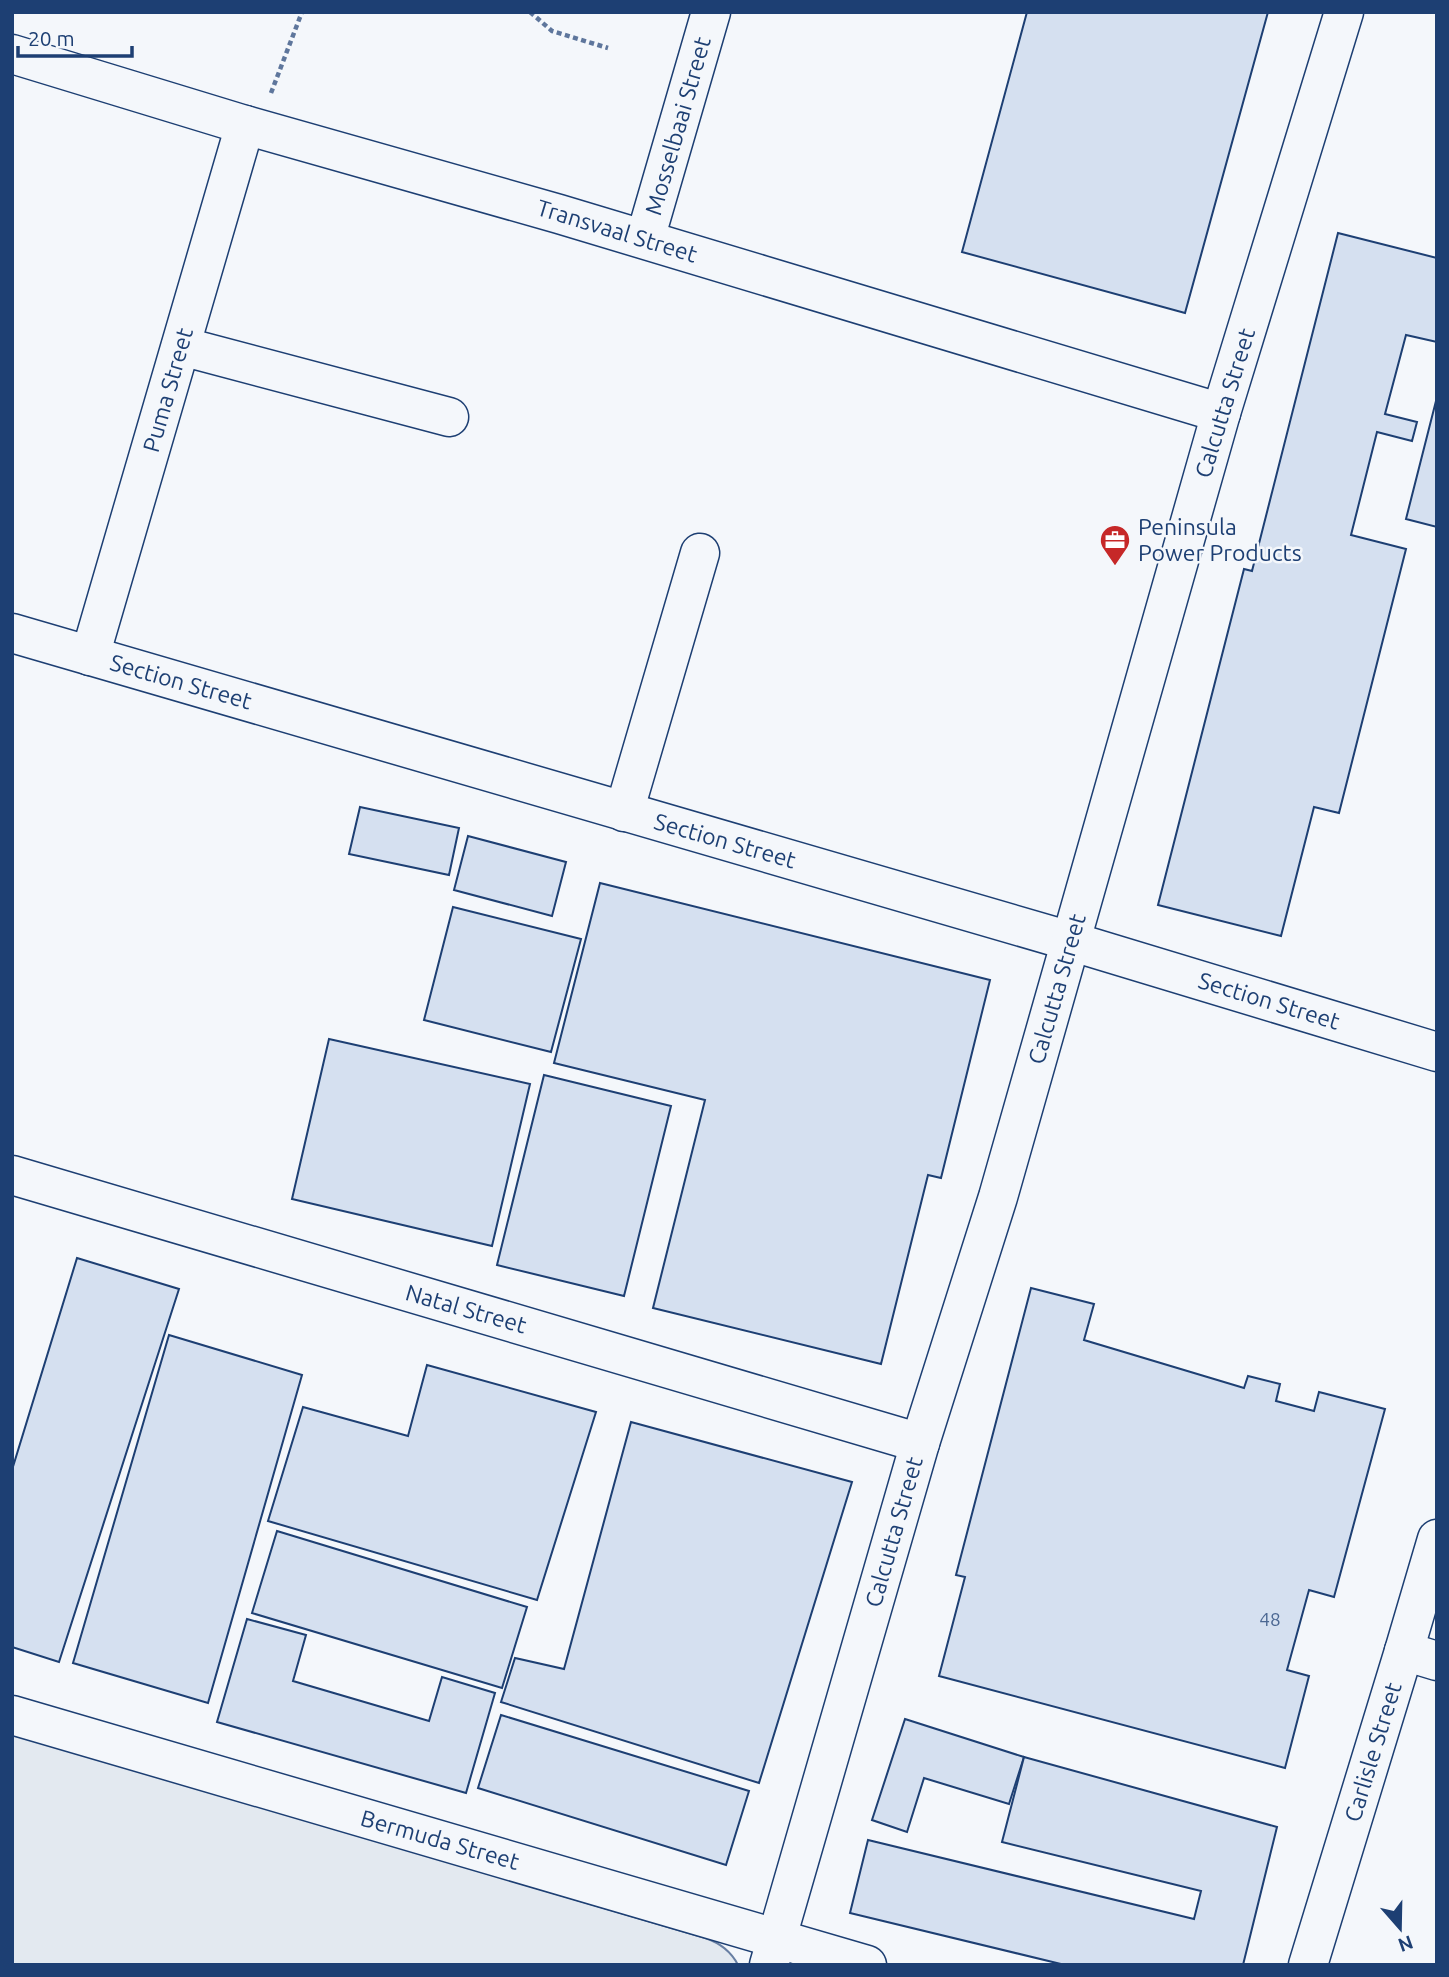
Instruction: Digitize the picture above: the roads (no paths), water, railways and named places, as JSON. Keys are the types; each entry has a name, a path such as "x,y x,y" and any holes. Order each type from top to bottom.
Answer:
{"street":[{"name":"Mosselbaai Street","path":"645,239 711,12"},
{"name":"Calcutta Street","path":"773,1951 920,1443 998,1196 1222,412 1344,12"},
{"name":"Transvaal Street","path":"12,54 245,125 645,239 1222,412"},
{"name":"Puma Street","path":"90,656 245,125"},
{"path":"181,346 449,417"},
{"path":"624,812 700,553"},
{"name":"Section Street","path":"12,633 1070,941 1437,1052"},
{"name":"Natal Street","path":"12,1175 920,1443"},
{"name":"Carlisle Street","path":"1308,1965 1421,1656 1435,1553"},
{"name":"Bermuda Street","path":"12,1715 773,1951 867,1965"}],"place":[{"name":"Peninsula Power Products","path":"1115,567"}]}
